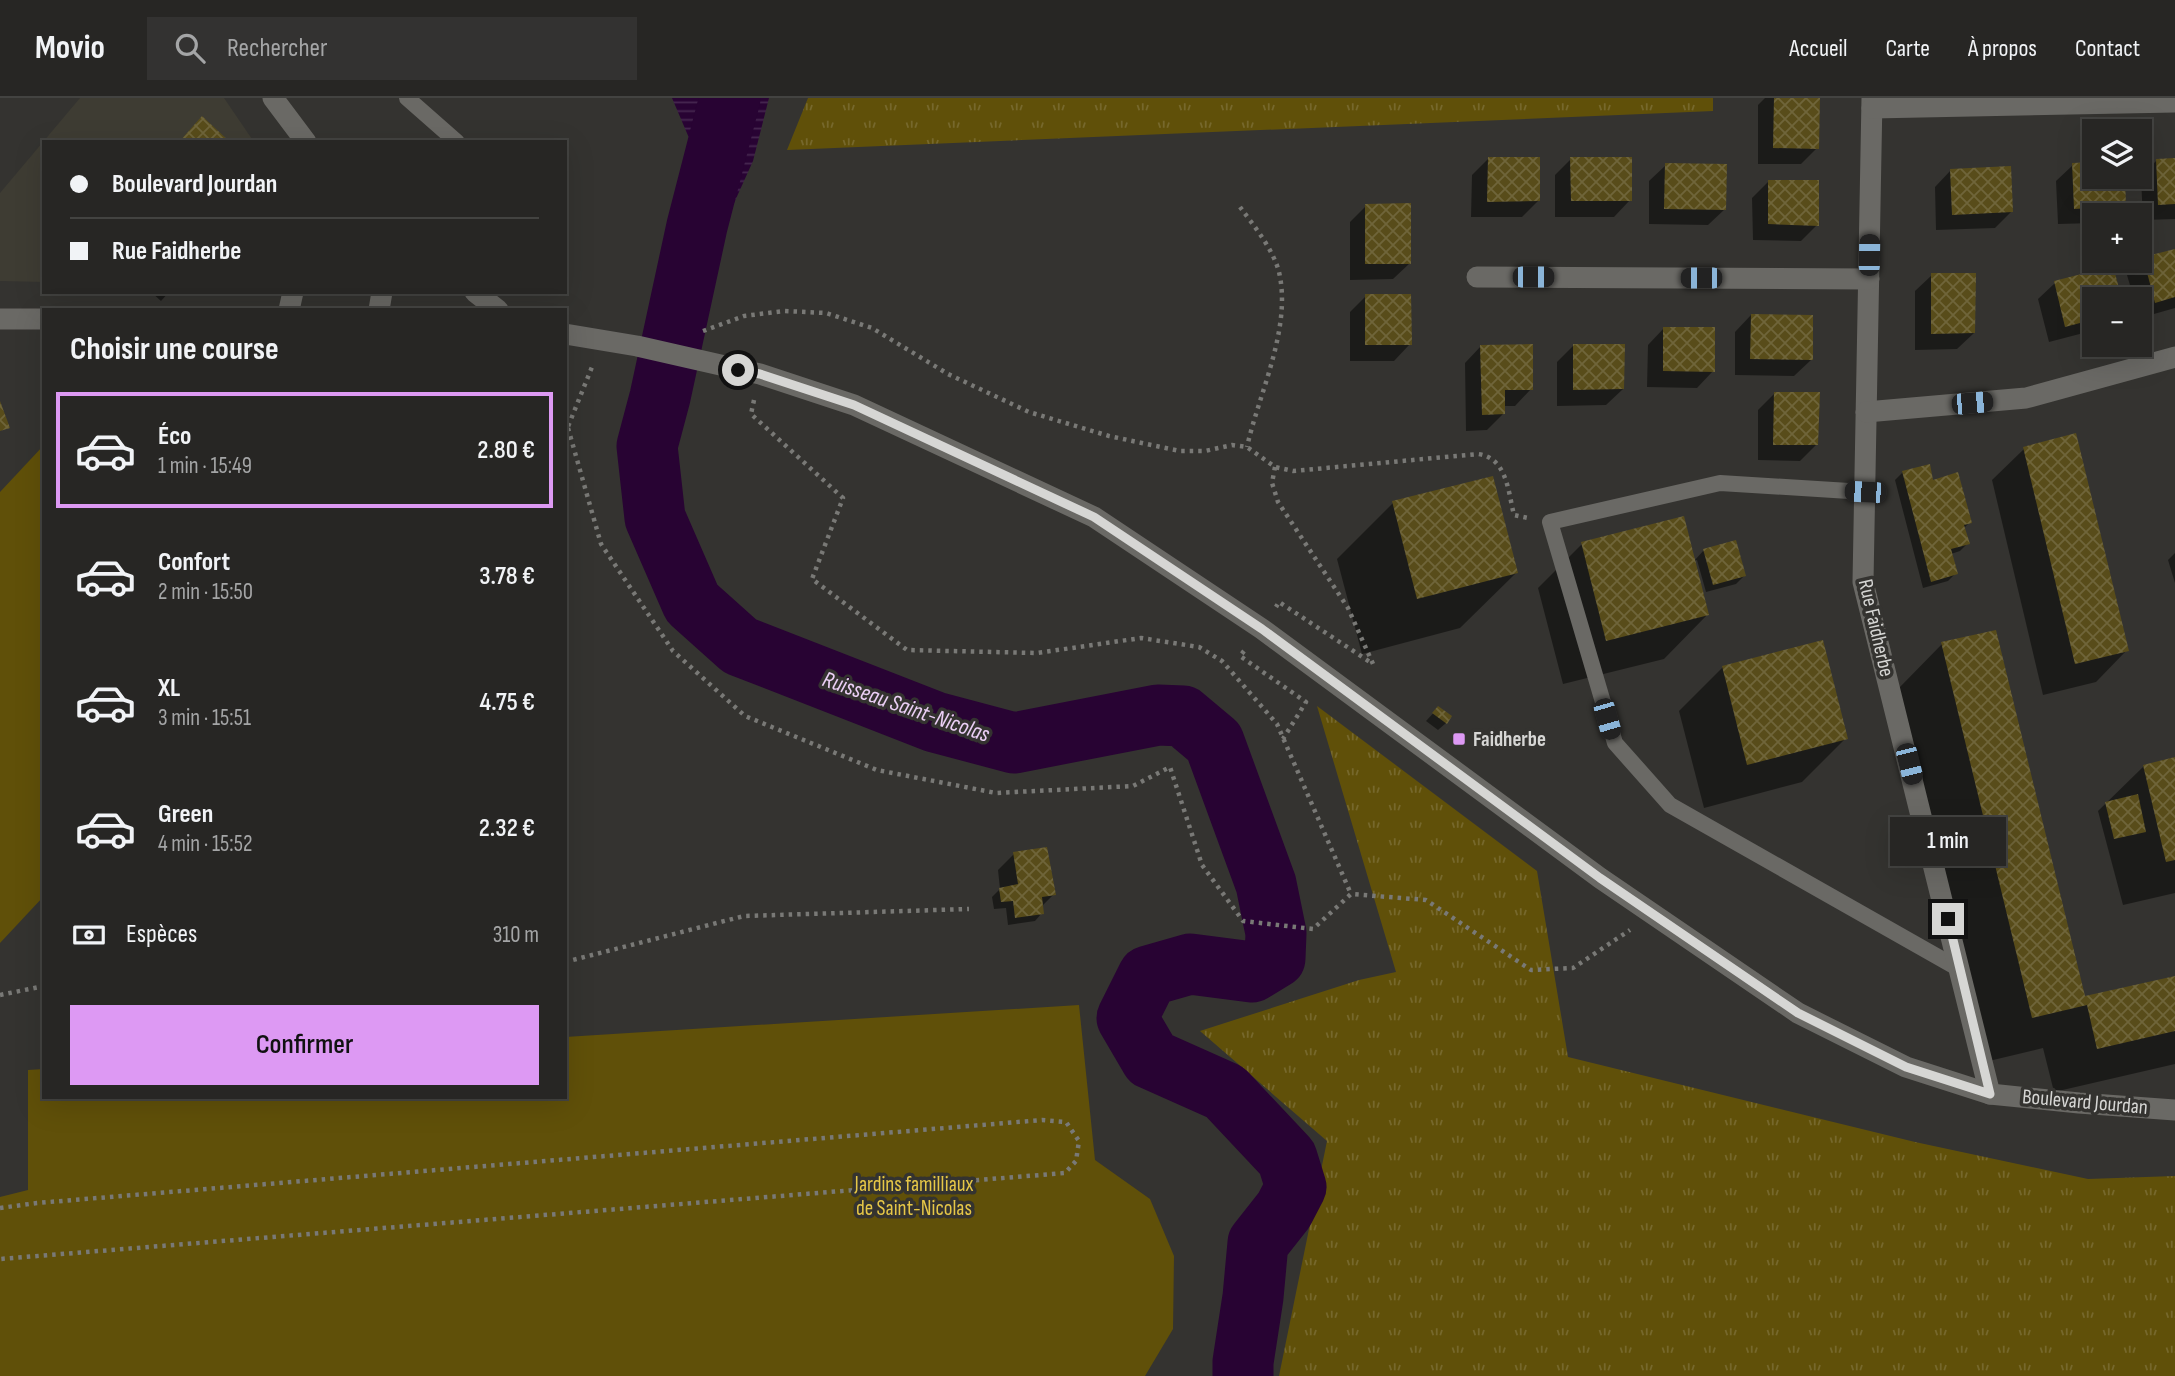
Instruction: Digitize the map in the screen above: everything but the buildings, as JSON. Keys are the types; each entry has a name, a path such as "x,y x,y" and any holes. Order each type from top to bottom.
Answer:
{"street":[{"path":"273,98 302,140"},
{"name":"Rue Faidherbe","path":"1990,1094 1863,582 1872,103 2175,102"},
{"path":"1477,277 1868,279"},
{"path":"478,294 495,308"},
{"path":"0,319 42,320"},
{"name":"Boulevard Jourdan","path":"567,334 637,346 760,374 854,405 1094,517 1262,629 1600,878 1798,1013 1906,1067 1990,1094 2175,1110"},
{"path":"1866,412 2026,398 2175,358"}],"lane":[{"path":"407,98 455,140"},
{"path":"1865,492 1720,484 1550,522 1615,743 1670,805 1961,971"}],"path":[{"path":"1240,207 1261,236 1279,271 1283,307 1273,357 1247,447"},
{"path":"702,331 744,316 784,311 826,313 872,328 947,374 1029,412 1109,436 1180,451 1205,451 1232,445 1247,447 1275,467 1293,471 1488,455 1502,468 1514,515 1550,522"},
{"path":"602,340 568,428 601,544 673,651 745,716 877,770 996,793 1133,786 1170,767 1202,865 1243,921 1313,929 1351,894 1426,900 1531,970 1573,968 1654,915"},
{"path":"760,374 751,414 843,498 812,579 907,650 1037,653 1141,638 1199,647 1222,661 1276,724 1351,894"},
{"path":"1275,467 1272,483 1278,502 1348,608 1373,664 1279,602 1240,656 1306,702 1283,740"},
{"path":"567,961 744,916 969,909"},
{"path":"0,995 42,986"},
{"path":"0,1208 1042,1120 1066,1122 1079,1141 1076,1161 1065,1173 0,1259"}],"shaded area":[{"path":"80,98 224,98 253,140 45,140"},
{"path":"672,98 769,98 753,161 725,223 702,321 658,311 692,145"},
{"path":"42,143 42,282 0,281 0,193"}],"green space":[{"path":"808,98 1713,98 1713,111 787,150"},
{"path":"42,447 42,898 0,943 0,492"},
{"path":"1317,706 1537,871 1568,1057 1915,1142 2088,1179 2175,1176 2175,1376 1279,1376 1327,1141 1200,1031 1359,980 1396,972"},
{"name":"Jardins familliaux de Saint-Nicolas","path":"1079,1005 1095,1160 1150,1199 1174,1256 1173,1329 1145,1376 0,1376 0,1197 28,1190 28,1070 42,1069 42,1099 567,1099 567,1037"}],"waterway":[{"name":"Ruisseau Saint-Nicolas","path":"730,98 697,226 647,446 655,518 692,603 740,646 935,722 1014,743 1158,715 1183,716 1214,742 1266,884 1276,933 1275,958 1252,972 1190,964 1148,976 1127,1018 1151,1059 1225,1092 1287,1158 1296,1187 1284,1210 1258,1243 1243,1376"}],"place":[{"name":"Faidherbe","path":"1459,739"}],"route":[{"path":"738,370 760,374 854,405 1094,517 1262,629 1600,878 1798,1013 1906,1067 1990,1094 1948,919"}]}
